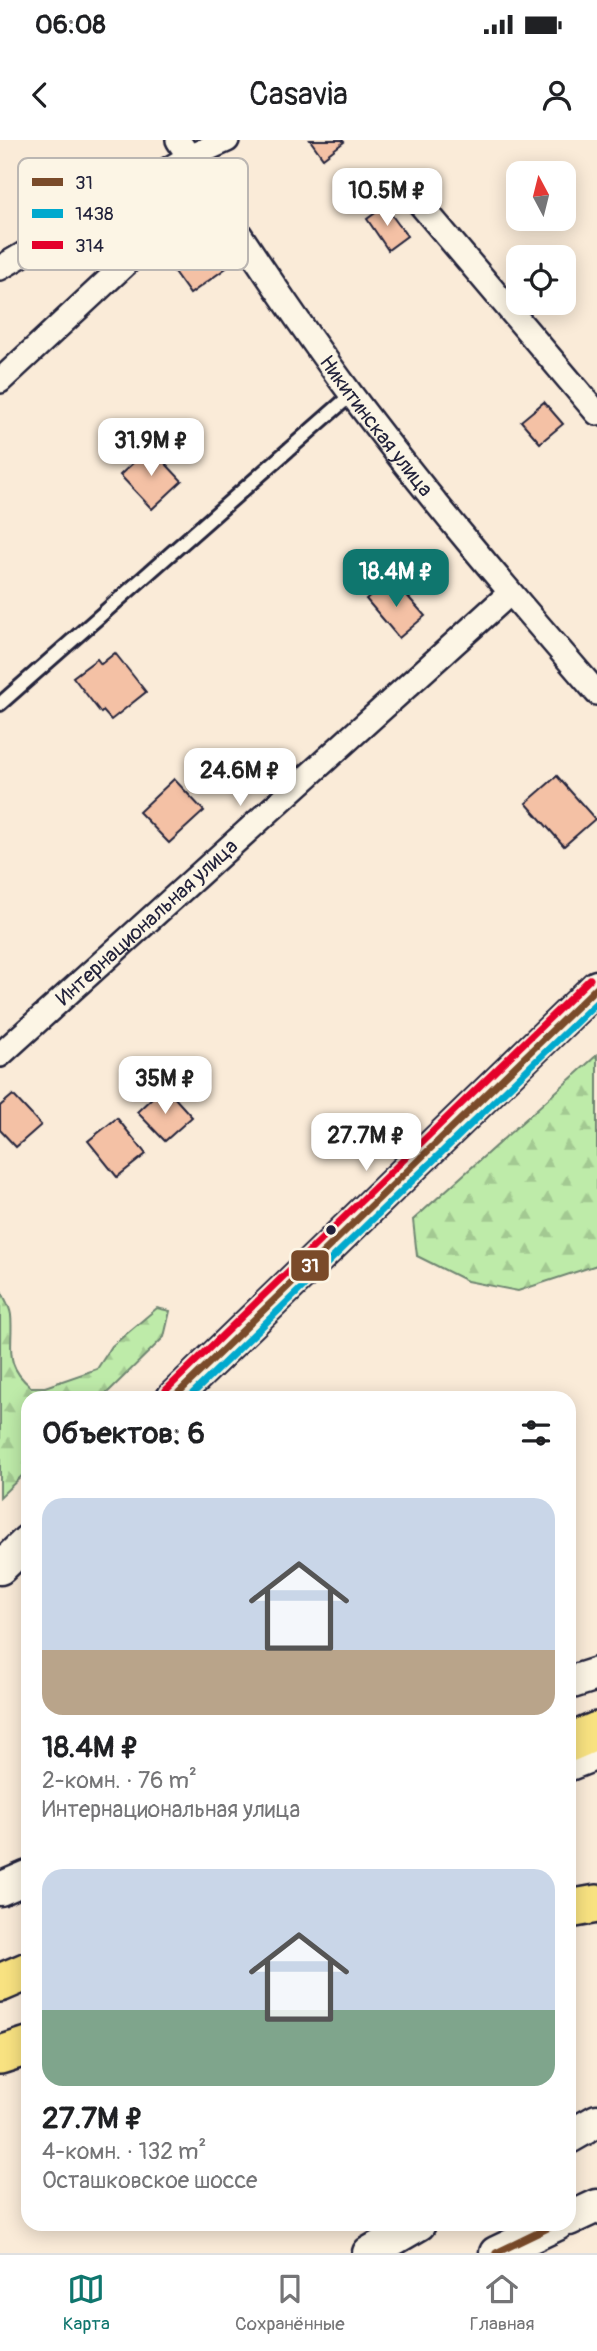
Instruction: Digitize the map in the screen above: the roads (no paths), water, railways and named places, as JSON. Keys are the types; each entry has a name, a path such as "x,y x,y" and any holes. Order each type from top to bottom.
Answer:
{"main road":[{"path":"180,1391 597,987"},
{"path":"0,1568 21,1548"},
{"path":"576,1681 597,1674"},
{"path":"576,1740 597,1731"},
{"path":"576,1762 597,1754"},
{"path":"0,1889 21,1880"},
{"path":"576,1908 597,1904"},
{"path":"0,1983 21,1974"},
{"path":"0,2055 21,2048"},
{"path":"576,2133 597,2121"},
{"path":"576,2216 597,2206"},
{"path":"369,2253 407,2231"},
{"path":"496,2253 542,2231"}],"street":[{"path":"184,149 227,140"},
{"path":"404,185 597,412"},
{"name":"Никитинская улица","path":"248,246 352,394 510,593 597,693"},
{"path":"0,268 18,256"},
{"path":"0,381 119,270"},
{"name":"Интернациональная улица","path":"0,1055 510,593"}],"lane":[{"path":"0,704 352,394"}]}
